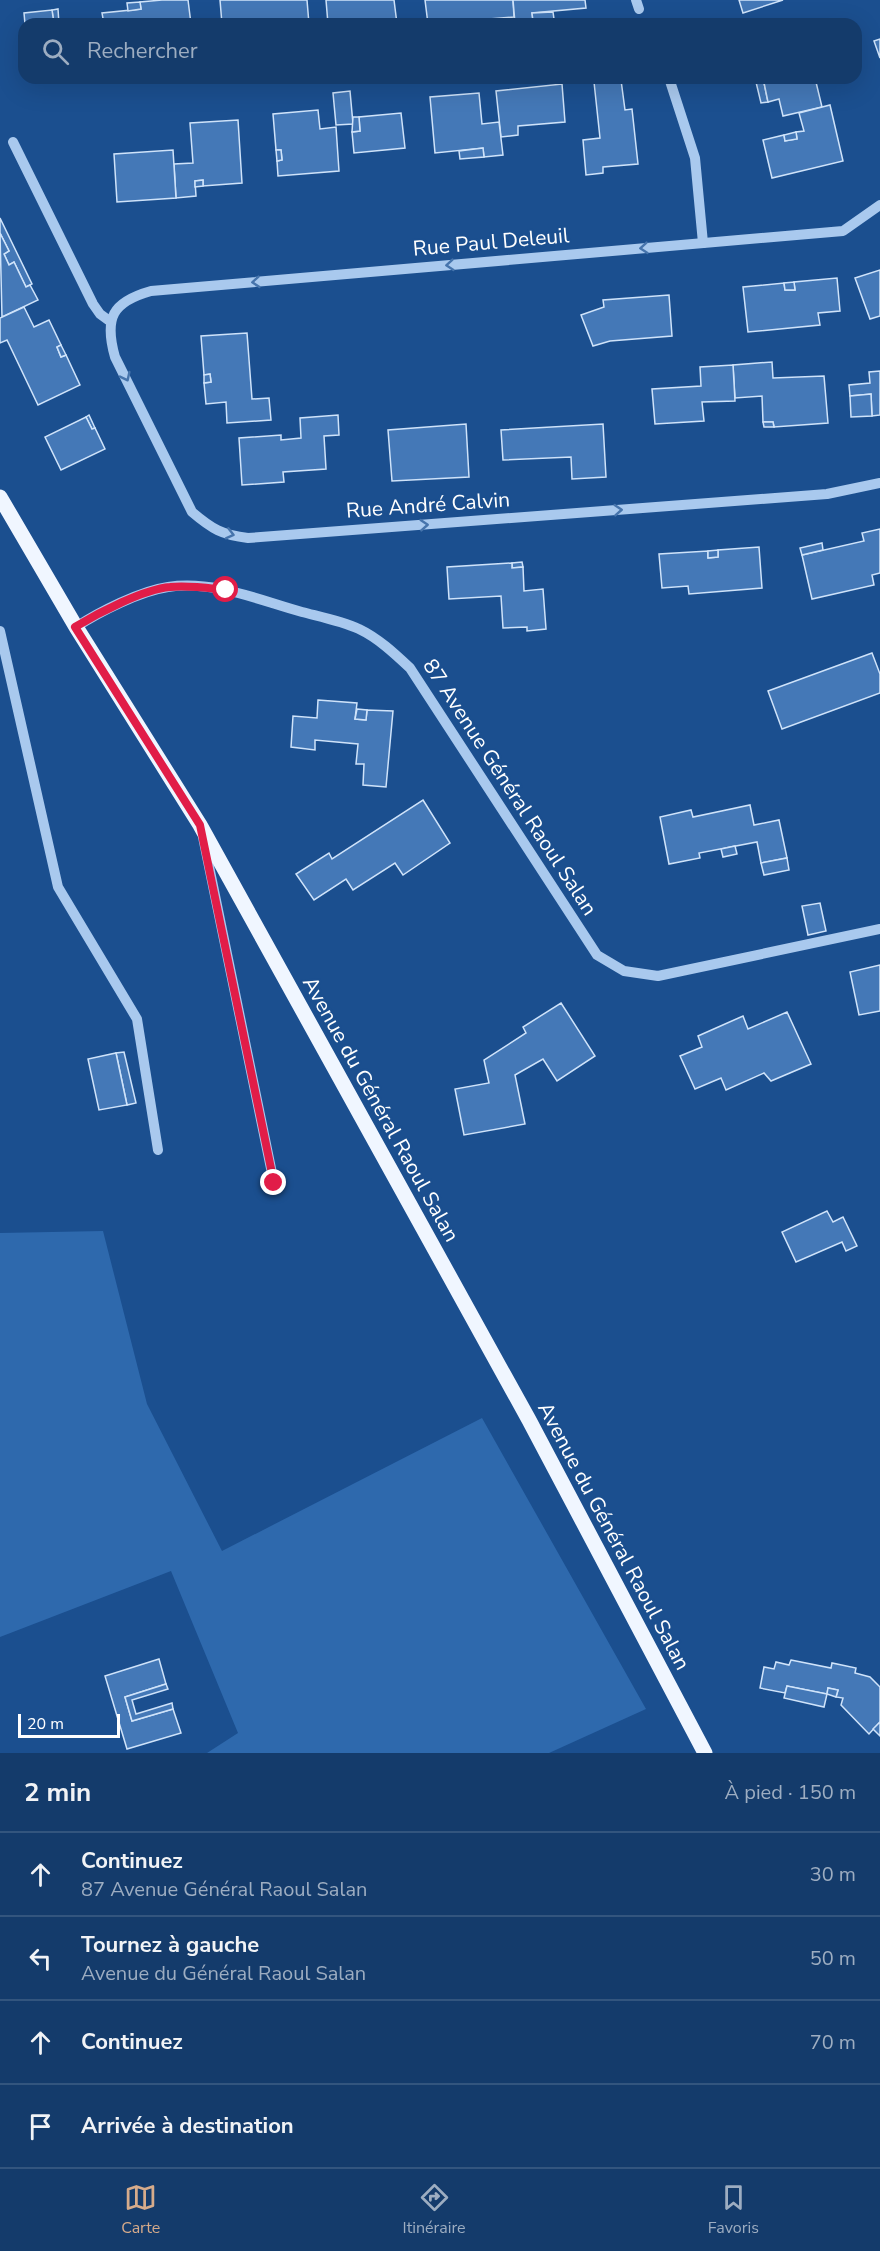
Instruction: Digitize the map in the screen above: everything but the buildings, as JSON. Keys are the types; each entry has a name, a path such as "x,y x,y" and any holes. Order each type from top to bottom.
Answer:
{"main road":[{"name":"Avenue du Général Raoul Salan","path":"0,497 75,627 200,825 529,1420 705,1753"}],"street":[{"path":"671,84 695,158 703,243"},
{"path":"13,142 93,304 100,314 111,322"},
{"name":"Rue Paul Deleuil","path":"111,322 120,306 131,296 151,291 843,231 880,205"},
{"name":"Rue André Calvin","path":"111,322 110,340 115,357 192,512 210,527 227,536 248,538 827,495 880,483"},
{"name":"87 Avenue Général Raoul Salan","path":"75,627 97,614 143,595 167,587 193,586 226,590 329,619 359,629 386,645 410,668 597,955 624,971 658,975 880,929"},
{"path":"0,631 58,887 136,1019 158,1150"},
{"path":"200,825 274,1183"}],"shaded area":[{"path":"103,1231 147,1404 222,1551 482,1418 646,1709 549,1753 207,1753 238,1733 171,1571 0,1637 0,1233"}],"route":[{"path":"226,590 193,586 167,587 97,614 75,627 200,825 274,1183"}]}
